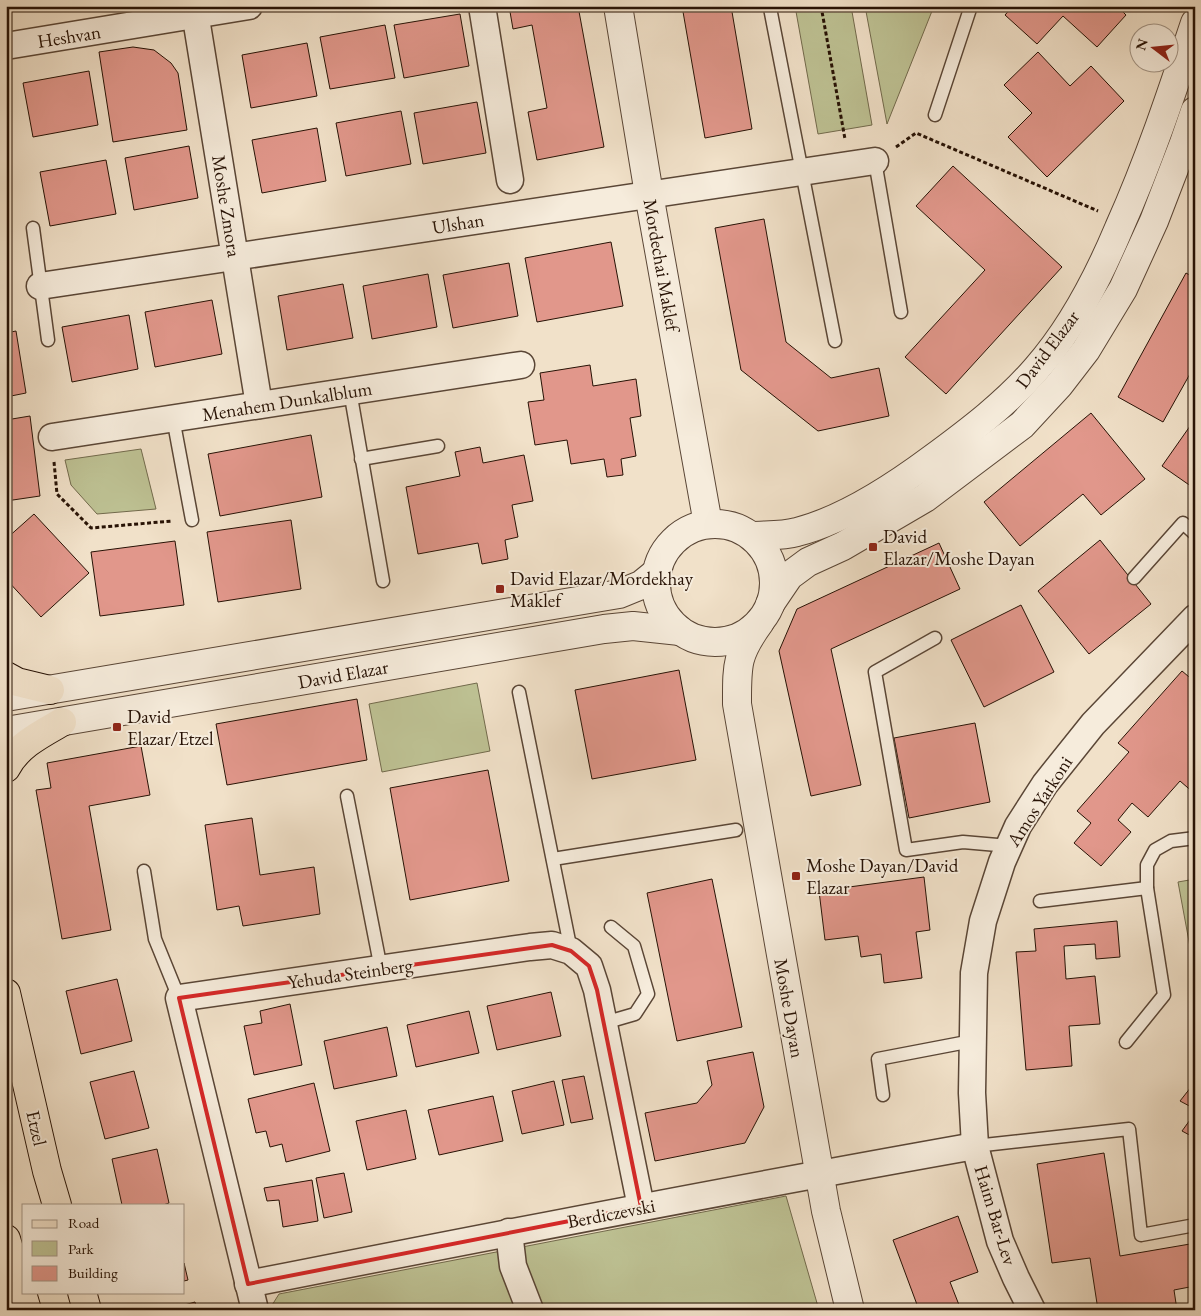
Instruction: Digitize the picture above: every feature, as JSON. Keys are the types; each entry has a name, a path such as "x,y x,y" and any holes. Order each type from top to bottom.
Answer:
{"main road":[{"path":"6,676 17,682 50,690"},
{"path":"6,768 9,762 31,740 62,722"},
{"name":"Etzel","path":"6,993 44,1162 57,1204"},
{"path":"6,1239 22,1293"},
{"path":"22,1294 27,1310"},
{"path":"83,1294 88,1310"}],"street":[{"name":"Heshvan","path":"6,46 195,11 249,6"},
{"path":"482,6 510,180"},
{"name":"Mordechai Maklef","path":"618,6 649,194 708,524"},
{"name":"Moshe Zmora","path":"195,11 259,405"},
{"name":"David Elazar","path":"752,536 795,532 830,521 910,475 1003,404 1038,367 1063,334 1098,276 1158,133 1195,23"},
{"name":"David Elazar","path":"765,613 789,576 808,562 843,546 925,498 1022,425 1059,386 1086,350 1123,290 1157,212 1195,111"},
{"name":"Ulshan","path":"40,286 862,163"},
{"name":"Menahem Dunkalblum","path":"52,436 521,364"},
{"path":"708,524 724,524 752,536 765,550 772,567 774,586 765,613 746,634 730,640 713,642 688,635 668,620 660,605 656,589 657,572 663,555 674,539 690,529 708,524"},
{"name":"David Elazar","path":"6,697 618,594 641,585 657,572"},
{"name":"Moshe Dayan","path":"765,613 746,642 737,666 737,704 819,1174 830,1230 850,1310"},
{"name":"Amos Yarkoni","path":"975,1146 972,1093 974,973 983,921 1002,862 1018,826 1045,784 1093,724 1195,618"},
{"name":"David Elazar","path":"6,731 604,629 633,626 688,635"},
{"name":"Moshe Dayan","path":"688,635 711,655 724,676 737,704"},
{"name":"Yehuda Steinberg","path":"179,998 552,945 572,951"},
{"path":"572,951 589,966 597,990 641,1207"},
{"path":"179,998 255,1310"},
{"name":"Berdiczevski","path":"248,1284 509,1232 975,1146"},
{"name":"Haim Bar-Lev","path":"975,1146 1000,1242 1032,1310"},
{"path":"509,1232 513,1266 530,1310"}],"lane":[{"path":"934,115 971,6"},
{"path":"770,8 835,341"},
{"path":"862,163 901,312"},
{"path":"33,228 48,340"},
{"path":"350,391 383,581"},
{"path":"173,418 192,520"},
{"path":"361,459 438,446"},
{"path":"1134,578 1183,523 1195,534"},
{"path":"935,638 876,672 906,850 963,842 1009,846"},
{"path":"519,692 572,951"},
{"path":"347,796 381,968"},
{"path":"553,859 736,830"},
{"path":"1126,1042 1164,995 1147,888 1147,865 1155,850 1171,842 1195,838"},
{"path":"144,871 155,939 179,998"},
{"path":"1040,901 1147,888"},
{"path":"604,1023 635,1014 648,994 634,946 611,927"},
{"path":"883,1096 878,1058 972,1041"},
{"path":"975,1146 1129,1130 1141,1235 1195,1226"}],"path":[{"path":"821,6 862,163 916,133 1122,221"},
{"path":"52,436 57,494 91,528 192,520"}],"highlighted area":[{"path":"552,945 571,951 589,966 597,990 641,1207 248,1284 179,998"}],"green space":[{"path":"795,6 851,6 872,125 818,134"},
{"path":"865,6 934,6 887,124"},
{"path":"141,449 156,509 97,514 71,485 65,460"},
{"path":"477,683 490,751 382,772 369,704"},
{"path":"1195,879 1195,974 1178,882"},
{"path":"786,1196 819,1310 269,1310 279,1294"}],"building":[{"path":"509,6 578,6 604,147 537,160 528,112 547,108 532,25 513,29"},
{"path":"682,6 731,6 752,129 705,138"},
{"path":"1013,6 1117,6 1126,15 1097,47 1063,16 1037,44 1005,15"},
{"path":"460,14 469,66 404,78 394,25"},
{"path":"385,25 395,78 330,89 320,37"},
{"path":"307,43 317,96 251,108 242,55"},
{"path":"133,47 154,50 171,63 178,73 187,130 113,142 99,52"},
{"path":"1038,52 1070,86 1091,66 1124,101 1047,177 1008,137 1032,113 1004,85"},
{"path":"89,71 98,125 33,137 23,83"},
{"path":"477,102 486,153 423,164 414,113"},
{"path":"401,111 411,164 346,176 336,123"},
{"path":"317,128 326,181 262,193 252,140"},
{"path":"189,146 198,198 134,210 125,158"},
{"path":"106,160 116,214 50,226 40,172"},
{"path":"953,166 1062,267 946,394 905,357 985,270 916,206"},
{"path":"764,219 786,342 831,378 879,368 889,416 818,431 741,370 715,228"},
{"path":"611,242 623,306 537,322 525,258"},
{"path":"509,263 518,316 453,328 443,275"},
{"path":"1186,273 1195,278 1195,365 1163,422 1118,397"},
{"path":"428,274 437,327 372,339 363,286"},
{"path":"6,280 11,312 6,313"},
{"path":"343,284 353,338 287,350 278,296"},
{"path":"212,300 222,354 155,367 145,312"},
{"path":"129,315 138,369 72,382 62,327"},
{"path":"16,331 26,393 6,397 6,333"},
{"path":"590,365 593,386 636,379 641,416 630,418 636,456 621,459 623,475 607,477 604,459 571,464 567,440 535,445 528,402 544,400 540,373"},
{"path":"1091,413 1145,479 1101,515 1083,494 1020,546 984,502"},
{"path":"30,416 40,496 6,501 6,420"},
{"path":"1195,419 1195,489 1162,466"},
{"path":"311,435 322,497 220,516 208,454"},
{"path":"480,447 483,463 524,455 533,501 512,505 518,537 505,540 508,559 482,564 478,543 418,554 406,487 460,476 455,452"},
{"path":"34,514 89,573 41,617 6,579 6,539"},
{"path":"291,520 301,589 218,602 207,532"},
{"path":"1100,540 1151,604 1089,654 1038,591"},
{"path":"175,541 184,605 100,616 91,552"},
{"path":"939,543 960,589 831,649 861,785 811,796 779,651 797,609"},
{"path":"1021,605 1054,672 984,707 951,640"},
{"path":"679,670 696,760 592,779 575,690"},
{"path":"1182,671 1195,682 1195,794 1180,781 1148,817 1132,803 1118,820 1131,832 1101,866 1074,843 1091,823 1077,811 1129,752 1118,743"},
{"path":"357,699 367,760 227,785 216,724"},
{"path":"975,723 990,802 909,818 894,738"},
{"path":"141,746 150,795 89,806 111,930 62,939 36,790 51,788 47,763"},
{"path":"488,770 509,881 410,900 390,788"},
{"path":"252,818 260,875 314,867 320,914 243,926 239,906 217,910 205,825"},
{"path":"924,877 930,930 916,932 922,978 884,983 881,954 861,957 858,936 825,940 819,891"},
{"path":"712,879 742,1027 677,1041 647,893"},
{"path":"1117,921 1120,957 1096,959 1095,944 1064,946 1066,979 1095,976 1100,1024 1069,1026 1072,1066 1026,1070 1016,952 1036,951 1034,929"},
{"path":"117,979 132,1041 81,1054 66,991"},
{"path":"551,992 561,1036 497,1050 487,1006"},
{"path":"290,1004 302,1065 254,1075 244,1026 262,1023 260,1011"},
{"path":"469,1011 479,1053 416,1067 407,1025"},
{"path":"387,1027 397,1076 334,1089 324,1041"},
{"path":"753,1052 764,1107 745,1143 655,1161 645,1113 697,1103 712,1085 707,1061"},
{"path":"134,1071 149,1128 105,1139 90,1082"},
{"path":"584,1076 593,1119 571,1123 562,1080"},
{"path":"554,1081 564,1125 522,1134 512,1091"},
{"path":"1195,1082 1195,1109 1180,1101"},
{"path":"314,1083 330,1151 286,1162 282,1144 270,1147 266,1131 256,1133 248,1099"},
{"path":"493,1096 503,1141 439,1155 428,1110"},
{"path":"406,1110 416,1159 367,1170 356,1121"},
{"path":"1195,1113 1195,1138 1182,1131"},
{"path":"157,1149 169,1203 122,1204 112,1159"},
{"path":"1104,1153 1120,1256 1190,1244 1195,1286 1174,1290 1177,1310 1098,1310 1090,1258 1052,1263 1037,1164"},
{"path":"344,1173 352,1212 324,1218 316,1178"},
{"path":"312,1180 318,1221 283,1227 279,1200 267,1201 264,1188"},
{"path":"958,1216 978,1272 950,1282 961,1310 919,1310 893,1240"},
{"path":"185,1267 188,1280 185,1281"},
{"path":"195,1302 197,1310 167,1310"}],"place":[{"name":"David Elazar/Moshe Dayan","path":"873,547"},
{"name":"David Elazar/Mordekhay Maklef","path":"500,589"},
{"name":"David Elazar/Etzel","path":"117,727"},
{"name":"Moshe Dayan/David Elazar","path":"796,876"}]}
